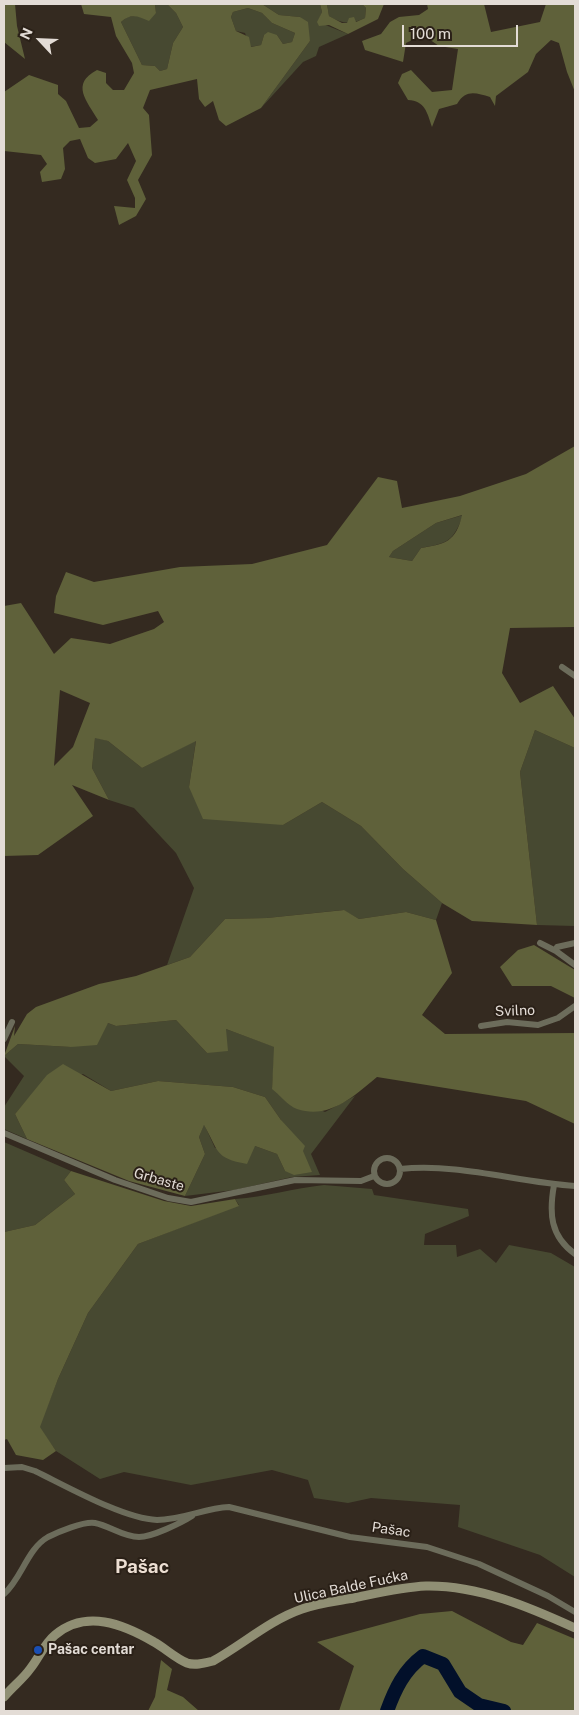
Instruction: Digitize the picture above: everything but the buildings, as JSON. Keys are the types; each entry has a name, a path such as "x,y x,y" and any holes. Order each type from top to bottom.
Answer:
{"main road":[{"name":"Ulica Balde Fućka","path":"4,1697 30,1670 53,1636 71,1625 88,1620 104,1620 155,1642 188,1663 202,1664 213,1661 282,1618 302,1608 388,1591 426,1586 466,1590 491,1595 534,1610 575,1628"}],"street":[{"path":"562,668 575,676"},
{"path":"540,943 575,964"},
{"path":"556,951 557,946 575,943"},
{"name":"Svilno","path":"481,1026 507,1022 538,1024 558,1018 575,1006"},
{"path":"4,1040 12,1022"},
{"name":"Grbaste","path":"4,1133 114,1180 168,1198 191,1202 295,1180 361,1181 374,1176 380,1182 392,1183 398,1178 400,1169"},
{"path":"374,1176 376,1163 384,1158 393,1159 400,1169 449,1168 575,1186"},
{"path":"554,1184 551,1201 552,1221 560,1240 575,1254"},
{"name":"Pašac","path":"4,1468 22,1467 35,1471 132,1514 156,1520 195,1514"},
{"name":"Pašac","path":"4,1594 26,1565 34,1549 46,1538 65,1529 94,1522 132,1537 142,1537 182,1522 212,1507 229,1506 350,1537 427,1547 479,1564 548,1596 575,1612"}],"green space":[{"path":"4,4 15,4 17,26 25,59 4,42"},
{"path":"81,4 155,4 156,13 149,21 131,16 121,22 142,65 155,66 160,71 167,69 173,43 183,27 176,13 167,4 262,4 279,15 300,17 308,22 310,41 261,108 226,126 219,120 213,101 205,107 199,99 197,79 150,90 143,108 149,115 152,155 138,180 146,199 136,216 119,225 114,206 135,208 135,198 127,180 136,161 128,143 116,159 95,163 88,158 80,139 70,141 63,148 65,169 61,179 42,182 40,172 47,164 41,155 4,151 4,92 29,75 58,85 58,94 66,101 79,128 90,127 98,120 83,93 84,81 89,75 97,70 106,73 106,83 113,90 124,90 134,73 132,63 116,36 111,17 84,14","holes":["248,8 262,13 272,23 295,33 292,42 283,44 277,35 268,32 264,35 261,45 251,47 249,37 236,31 231,17 233,12"]},
{"path":"155,4 167,4 176,13 183,27 173,43 167,69 160,71 155,66 142,65 121,22 127,17 156,13"},
{"path":"262,4 320,4 322,12 318,22 348,34 319,47 316,56 303,62 261,108 310,41 300,17 279,15"},
{"path":"320,4 327,4 329,16 342,23 347,23 349,18 354,17 356,22 365,18 366,8 362,4 384,4 378,19 348,34 329,25 319,26 317,22 322,12"},
{"path":"327,4 362,4 366,8 365,18 351,23 338,21 329,16"},
{"path":"427,4 484,4 491,32 540,22 546,4 575,4 575,92 559,43 551,40 536,54 528,72 496,96 495,106 490,97 472,93 468,94 460,99 457,104 439,109 432,127 422,105 408,100 398,83 402,74 411,70 432,92 452,90 458,49 439,46 423,35 406,43 403,62 365,50 362,41 381,34 390,22 399,17 419,15 428,9"},
{"path":"248,8 262,13 272,23 295,33 292,42 283,44 277,35 264,35 261,45 250,47 245,33 236,31 231,17 233,12"},
{"path":"575,446 575,627 510,628 502,673 520,703 553,686 575,719 575,748 535,730 520,772 537,925 472,921 442,903 403,869 361,826 322,802 283,825 203,819 189,787 196,741 142,768 108,741 95,738 92,768 109,800 72,785 93,816 38,855 4,856 4,606 21,603 54,654 71,638 110,644 154,629 164,622 158,611 103,625 54,613 56,596 66,572 94,582 180,567 252,564 327,545 378,477 397,481 402,508 460,496 526,474","holes":["462,515 453,536 443,543 421,548 412,561 389,557 393,551 436,523","60,690 90,703 73,747 54,766"]},
{"path":"463,515 456,531 448,540 438,545 421,548 412,561 389,557 393,551 436,523"},
{"path":"535,730 575,748 575,926 537,925 520,772"},
{"path":"95,737 108,741 142,768 196,740 189,787 283,825 322,802 361,826 403,869 442,903 436,920 406,912 359,919 343,910 267,918 225,919 190,957 167,965 194,888 176,853 134,808 109,800 92,768"},
{"path":"344,910 359,919 406,912 436,920 452,973 422,1015 445,1034 575,1033 575,1124 526,1101 377,1077 359,1092 330,1109 309,1112 297,1109 287,1103 272,1089 274,1047 226,1029 228,1051 207,1053 176,1020 116,1026 108,1023 97,1045 71,1047 18,1044 4,1056 15,1026 14,1036 27,1014 36,1007 99,984 136,976 190,957 225,919 267,918"},
{"path":"534,945 575,970 575,998 551,986 512,986 500,967 518,950"},
{"path":"176,1020 207,1053 226,1029 275,1047 272,1088 325,1112 355,1096 311,1154 320,1175 292,1177 234,1190 185,1196 205,1154 199,1137 204,1124 215,1148 255,1146 277,1154 285,1171 281,1120 265,1097 233,1087 158,1081 111,1091 83,1074 26,1101 15,1114 27,1139 4,1129 4,1107 24,1076 4,1056 18,1044 71,1047 108,1023 116,1026"},
{"path":"63,1064 111,1091 158,1081 233,1087 265,1097 281,1120 305,1146 303,1151 312,1172 294,1175 285,1171 277,1154 255,1146 247,1164 228,1159 215,1147 204,1125 199,1137 205,1154 185,1196 129,1181 27,1139 15,1114 47,1075"},
{"path":"4,1142 71,1171 64,1180 75,1194 35,1225 4,1232"},
{"path":"71,1171 164,1201 191,1206 235,1199 239,1206 138,1244 88,1313 58,1379 40,1427 56,1451 43,1460 16,1455 7,1439 4,1440 4,1232 35,1225 75,1194 64,1180"},
{"path":"324,1185 372,1189 374,1195 468,1209 469,1216 425,1234 424,1245 456,1245 457,1257 480,1249 496,1263 509,1245 551,1253 575,1267 575,1577 540,1555 458,1527 460,1505 371,1498 348,1503 314,1498 308,1480 272,1470 191,1485 124,1472 100,1479 56,1451 39,1427 88,1313 138,1244 239,1205 235,1199"},
{"path":"452,1611 511,1642 523,1645 537,1623 575,1639 575,1711 339,1711 354,1666 317,1642 420,1614"},
{"path":"161,1660 172,1669 167,1690 183,1697 199,1711 148,1711 155,1697"}],"waterway":[{"path":"387,1711 401,1680 410,1667 423,1656 443,1664 460,1692 479,1705 504,1711"}],"place":[{"name":"Pašac centar","path":"38,1650"}],"district":[{"name":"Pašac","path":"142,1567"}]}
